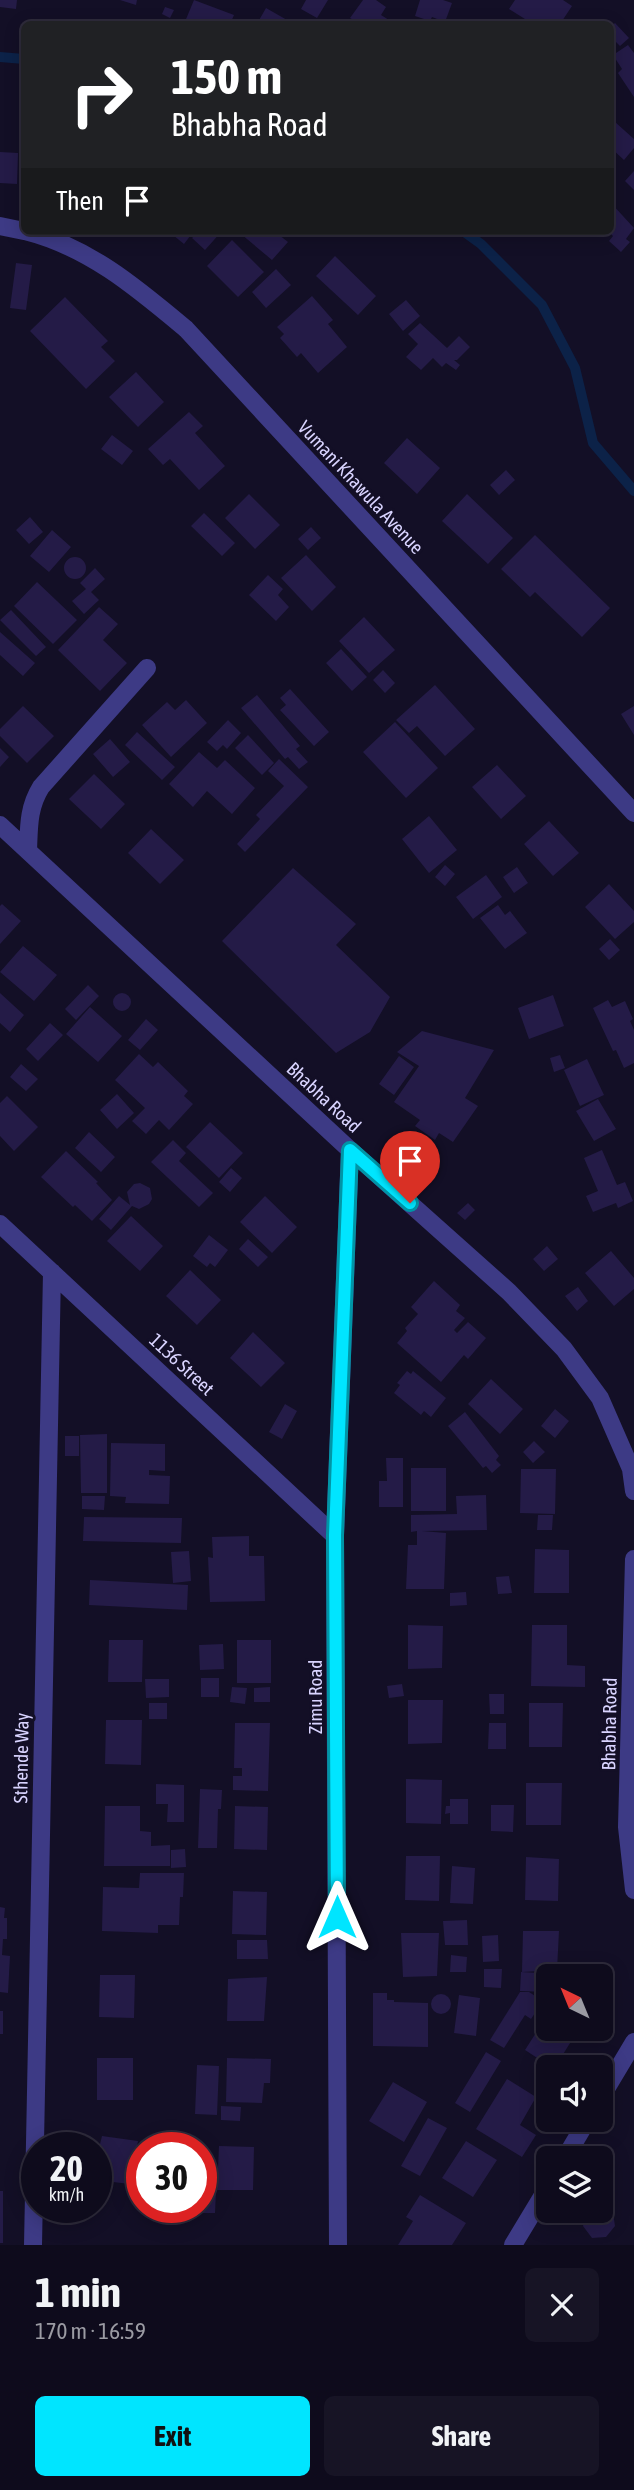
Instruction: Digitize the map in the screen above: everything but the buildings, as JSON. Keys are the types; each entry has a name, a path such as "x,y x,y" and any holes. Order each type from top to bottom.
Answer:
{"street":[{"name":"Vumani Khawula Avenue","path":"0,226 21,230"},
{"name":"Vumani Khawula Avenue","path":"36,235 79,250 130,282 186,329 634,813"},
{"path":"28,851 29,813 33,799 147,668"},
{"name":"Bhabha Road","path":"0,825 350,1150 509,1292 564,1349 600,1398 628,1461 634,1490"},
{"name":"Zimu Road","path":"338,2245 335,1535 350,1150"},
{"name":"1136 Street","path":"0,1224 335,1535"},
{"name":"Sthende Way","path":"33,2245 52,1272"},
{"name":"Bhabha Road","path":"634,1559 627,1827 634,1890"},
{"path":"613,2077 634,2042"},
{"path":"513,2245 536,2207"}],"waterway":[{"path":"0,57 21,59"},
{"path":"469,235 542,305 575,368 593,443 634,491"}],"route":[{"path":"337,1917 335,1535 350,1150 410,1203"}]}
